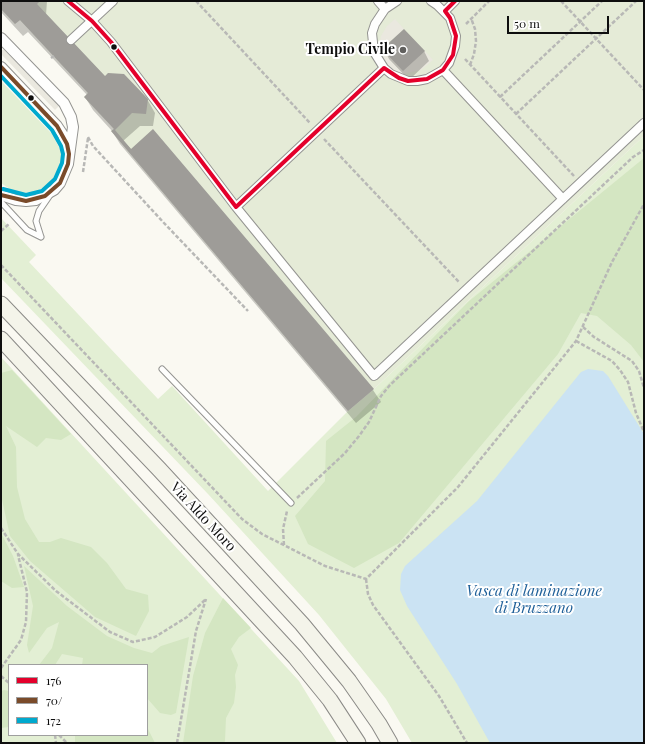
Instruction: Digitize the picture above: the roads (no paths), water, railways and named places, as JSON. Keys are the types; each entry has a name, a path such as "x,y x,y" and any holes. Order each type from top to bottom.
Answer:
{"main road":[{"name":"Via Aldo Moro","path":"1,304 159,469 302,624 349,680 390,743"},
{"name":"Via Aldo Moro","path":"1,339 295,657 330,700 358,743"}],"street":[{"path":"68,1 92,21 111,42 236,207 374,376 644,123"},
{"path":"71,40 113,1"},
{"path":"378,1 385,9"},
{"path":"397,1 385,9 379,16 372,33 374,52 384,68 399,78 408,81 426,79 443,70 453,55 456,36 450,18 445,11 430,1"},
{"path":"445,11 455,1"},
{"path":"1,38 14,49 67,107 73,127 68,164 60,183 54,190 36,200 26,201 16,200 1,194"},
{"path":"1,67 63,135 69,154 68,164"},
{"path":"236,207 384,68"},
{"path":"443,70 563,199"}],"lane":[{"path":"1,202 27,230 41,237 36,221 39,211 54,190"},
{"path":"162,369 291,503"}],"water":[{"name":"Vasca di laminazione di Bruzzano","path":"588,369 603,371 608,376 644,434 644,743 490,743 457,684 407,606 400,590 401,574 405,566 477,501 581,372"}],"place":[{"name":"Tempio Civile","path":"403,50"}]}
